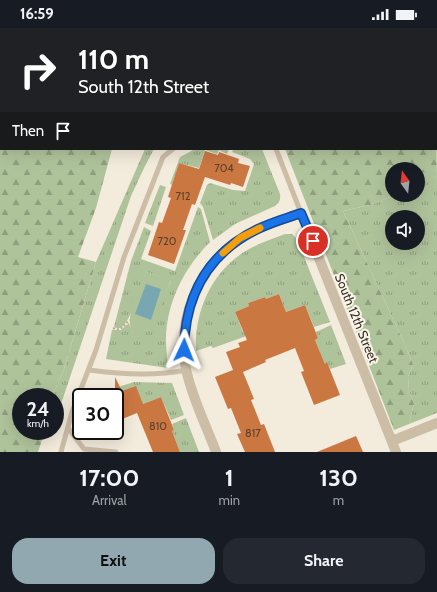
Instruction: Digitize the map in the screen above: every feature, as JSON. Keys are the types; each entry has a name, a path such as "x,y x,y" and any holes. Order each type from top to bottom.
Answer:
{"street":[{"path":"216,452 190,386 186,370 184,331 187,313 202,278 212,264 227,248 240,238 259,228 301,213"},
{"name":"South 12th Street","path":"301,213 396,452"},
{"path":"392,442 437,424"}],"lane":[{"path":"62,452 72,412 89,370 124,257 164,157 172,150"},
{"name":"South 12th Street","path":"276,150 301,213"},
{"path":"89,370 106,372 171,373 186,370"},
{"path":"68,428 84,449 116,452"}],"path":[{"path":"112,328 118,330 130,320"}],"green space":[{"path":"0,150 112,150 96,208 78,257 96,262 64,369 56,388 12,388 12,440 42,440 38,452 0,452"},
{"path":"145,150 153,150 131,196 64,395 64,388 56,388 64,369 96,262"},
{"path":"193,150 205,150 199,168 179,163 172,185 170,184 180,157"},
{"path":"205,150 219,150 217,154"},
{"path":"219,150 229,150 227,154"},
{"path":"233,150 262,150 280,194 280,200 275,206 235,224 213,240 203,207 200,203 207,185 210,183 233,190 245,191 254,164 250,159 232,152"},
{"path":"285,150 437,150 437,178 425,172 425,162 385,162 385,199 370,205 343,211 413,364 408,377 409,391 414,404 409,424 394,430"},
{"path":"425,172 437,178 437,413 409,424 414,404 409,391 408,377 413,364 343,211 370,205 385,199 385,202 425,202"},
{"path":"160,185 166,187 153,226 145,223"},
{"path":"198,207 201,209 210,242 185,274 174,298 167,324 166,349 168,368 106,359 112,330 121,330 129,323 133,334 147,331 152,325 171,281 146,272 136,303 128,319 120,328 114,327 131,261 144,227 151,231 141,259 175,271"},
{"path":"285,234 292,234 297,239 330,322 314,327 305,305 286,312 279,294 266,299 265,297 248,303 249,306 235,312 243,332 257,326 266,329 213,348 211,346 196,351 196,335 203,305 209,290 217,277 227,265 239,255 257,245"},
{"path":"146,272 171,280 155,324 143,335 138,336 133,334 130,327 131,312"},
{"path":"331,325 346,364 330,369 327,363 325,364 315,340 318,338 316,332"},
{"path":"134,382 172,383 184,415 171,420 161,397 143,404 124,392 124,388 115,388"},
{"path":"186,418 199,452 180,452 172,431 174,430 172,424"}],"water":[{"path":"146,284 161,289 151,320 135,314"}],"building":[{"path":"205,151 218,155 219,152 239,159 238,163 250,166 243,187 231,183 230,185 205,177 195,205 192,204 183,230 186,230 174,264 148,255 159,222 162,223 171,198 168,197 179,163 199,169"},
{"path":"279,294 286,312 305,305 318,338 315,340 325,364 327,362 340,395 314,405 301,372 304,371 295,348 265,360 266,362 243,372 254,399 251,400 261,425 264,424 275,452 245,452 237,434 241,433 231,408 228,409 215,377 233,370 226,352 240,347 238,343 247,340 235,312 249,306 248,303"},
{"path":"115,377 120,388 115,388"},
{"path":"136,386 143,404 161,397 174,430 172,431 180,452 153,452 137,413 124,418 124,390"},
{"path":"356,436 363,452 317,452"}],"slow traffic":[{"path":"223,253 240,238 260,228"}],"route":[{"path":"184,350 184,331 187,313 193,297 202,278 212,264 227,248 240,238 259,228 301,213 313,241"}]}
